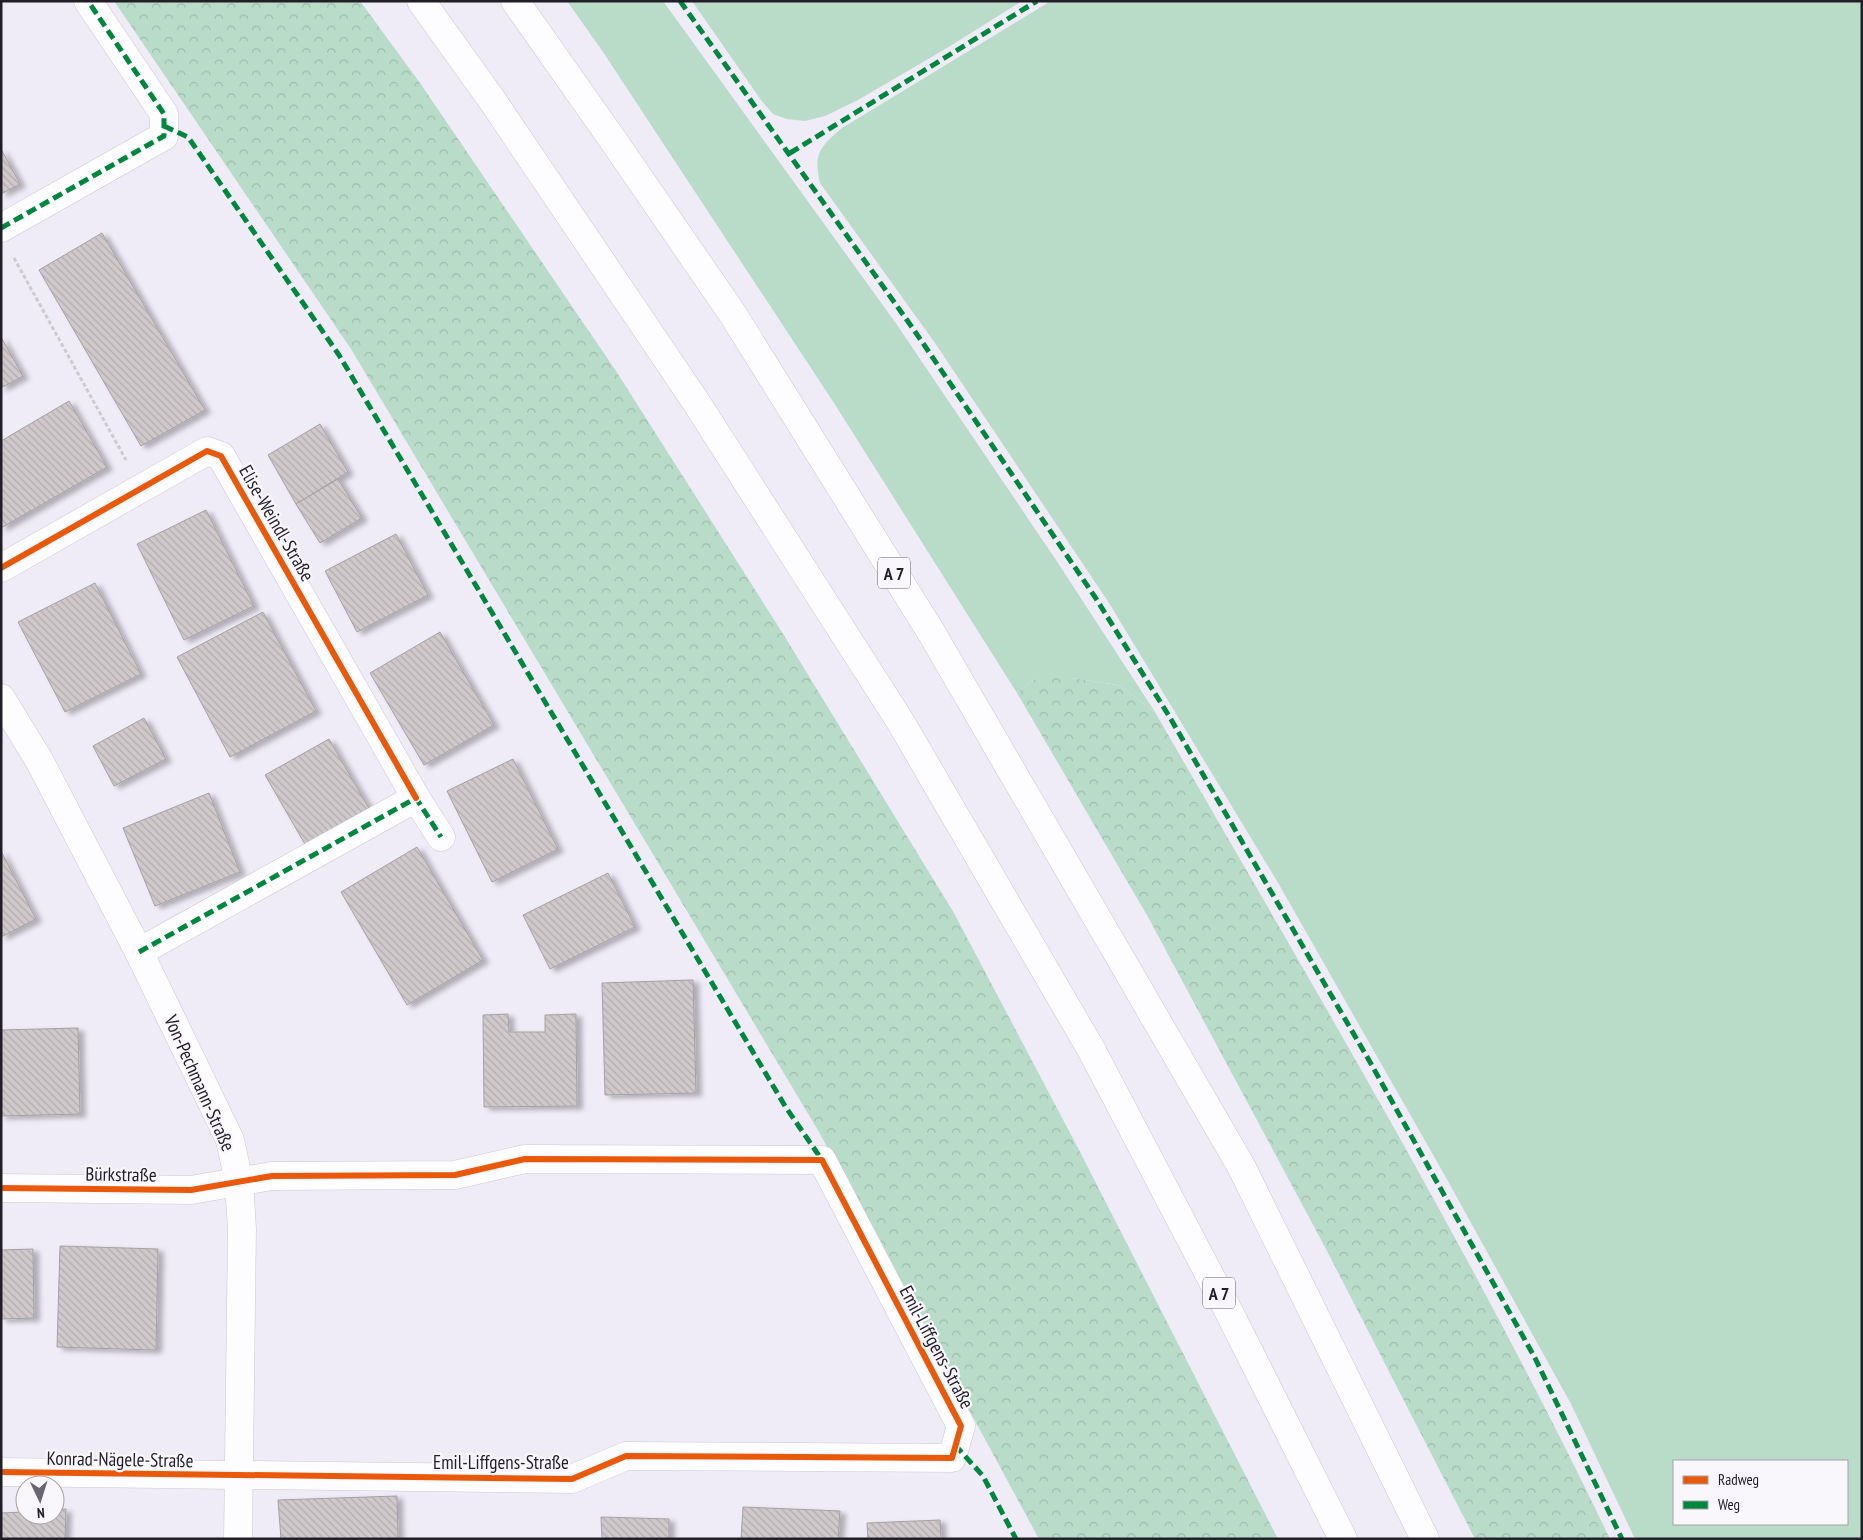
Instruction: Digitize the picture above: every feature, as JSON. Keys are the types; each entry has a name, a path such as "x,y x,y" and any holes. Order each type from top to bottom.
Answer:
{"main road":[{"path":"1,228 164,136 164,114 88,1"},
{"name":"A 7","path":"421,1 492,100 696,402 900,721 1091,1049 1229,1312 1344,1539"},
{"name":"A 7","path":"515,1 732,313 931,632 1241,1166 1424,1539"},
{"name":"Elise-Weindl-Straße","path":"1,568 207,451 221,456 440,838"},
{"name":"Von-Pechmann-Straße","path":"1,698 39,760 139,952 230,1140 239,1182 242,1229 238,1539"},
{"path":"139,952 416,798"},
{"name":"Emil-Liffgens-Straße","path":"238,1475 572,1479 626,1456 952,1458 961,1426 822,1160 525,1159 455,1175 272,1176 239,1182"},
{"name":"Bürkstraße","path":"1,1188 191,1190 239,1182"},
{"name":"Konrad-Nägele-Straße","path":"1,1472 238,1475"}],"path":[{"path":"11,253 142,488"}],"green space":[{"path":"114,1 360,1 420,83 616,371 780,629 954,913 1078,1148 1278,1539 1039,1539 819,1132 351,349"},
{"path":"567,1 663,1 895,322 1056,560 1155,712 1118,685 1071,678 1036,678 1017,693 834,403 603,52"},
{"path":"692,1 1022,1 858,100 825,116 805,121 787,119 773,114 761,100"},
{"path":"1051,1 1862,1 1862,1539 1635,1539 1571,1404 1444,1174 1277,881 1109,603 935,343 820,183 817,164 818,157 828,140 842,128"},
{"path":"1036,678 1071,678 1118,685 1155,712 1448,1225 1504,1328 1610,1539 1475,1539 1326,1249 1148,917 1017,693"}],"building":[{"path":"1,149 20,184 1,194"},
{"path":"102,233 205,410 141,446 39,270"},
{"path":"1,337 23,376 1,388"},
{"path":"69,401 107,467 1,528 1,441"},
{"path":"320,424 348,472 296,504 268,455"},
{"path":"338,479 362,518 320,543 296,504"},
{"path":"206,510 254,606 184,640 137,544"},
{"path":"396,534 428,595 357,632 325,571"},
{"path":"95,583 141,674 65,712 18,622"},
{"path":"263,612 316,711 230,757 177,657"},
{"path":"440,632 494,725 424,765 370,673"},
{"path":"144,718 166,759 114,786 93,746"},
{"path":"329,739 370,810 306,846 265,775"},
{"path":"513,759 558,849 492,882 447,791"},
{"path":"209,793 240,872 155,906 123,828"},
{"path":"417,847 483,960 407,1005 341,892"},
{"path":"1,851 36,919 1,937"},
{"path":"608,873 635,927 550,969 523,915"},
{"path":"693,980 696,1093 605,1095 602,983"},
{"path":"508,1014 509,1032 545,1032 545,1015 576,1014 577,1106 484,1107 483,1015"},
{"path":"78,1028 80,1114 1,1116 1,1030"},
{"path":"60,1246 158,1249 156,1350 57,1347"},
{"path":"33,1249 34,1318 1,1319 1,1250"},
{"path":"397,1496 398,1539 281,1539 278,1500"},
{"path":"743,1507 840,1511 838,1539 741,1539"},
{"path":"66,1509 65,1539 1,1539 1,1513 15,1512 15,1525 65,1525"},
{"path":"601,1517 669,1519 669,1539 602,1539"},
{"path":"940,1520 941,1539 868,1539 867,1523"}],"marked path":[{"path":"1,228 164,136 164,114 88,1"},
{"path":"680,1 914,330 1095,597 1169,716 1370,1062 1535,1358 1622,1539"},
{"path":"790,153 1037,1"},
{"path":"164,126 188,137 339,355 785,1106 822,1160"},
{"path":"139,952 416,798 441,837"},
{"path":"955,1445 983,1476 1016,1539"}],"cycle path":[{"path":"1,568 207,451 221,456 416,798"},
{"path":"1,1188 191,1190 272,1176 455,1175 525,1159 822,1160 961,1426 952,1458 626,1456 572,1479 1,1472"}]}
